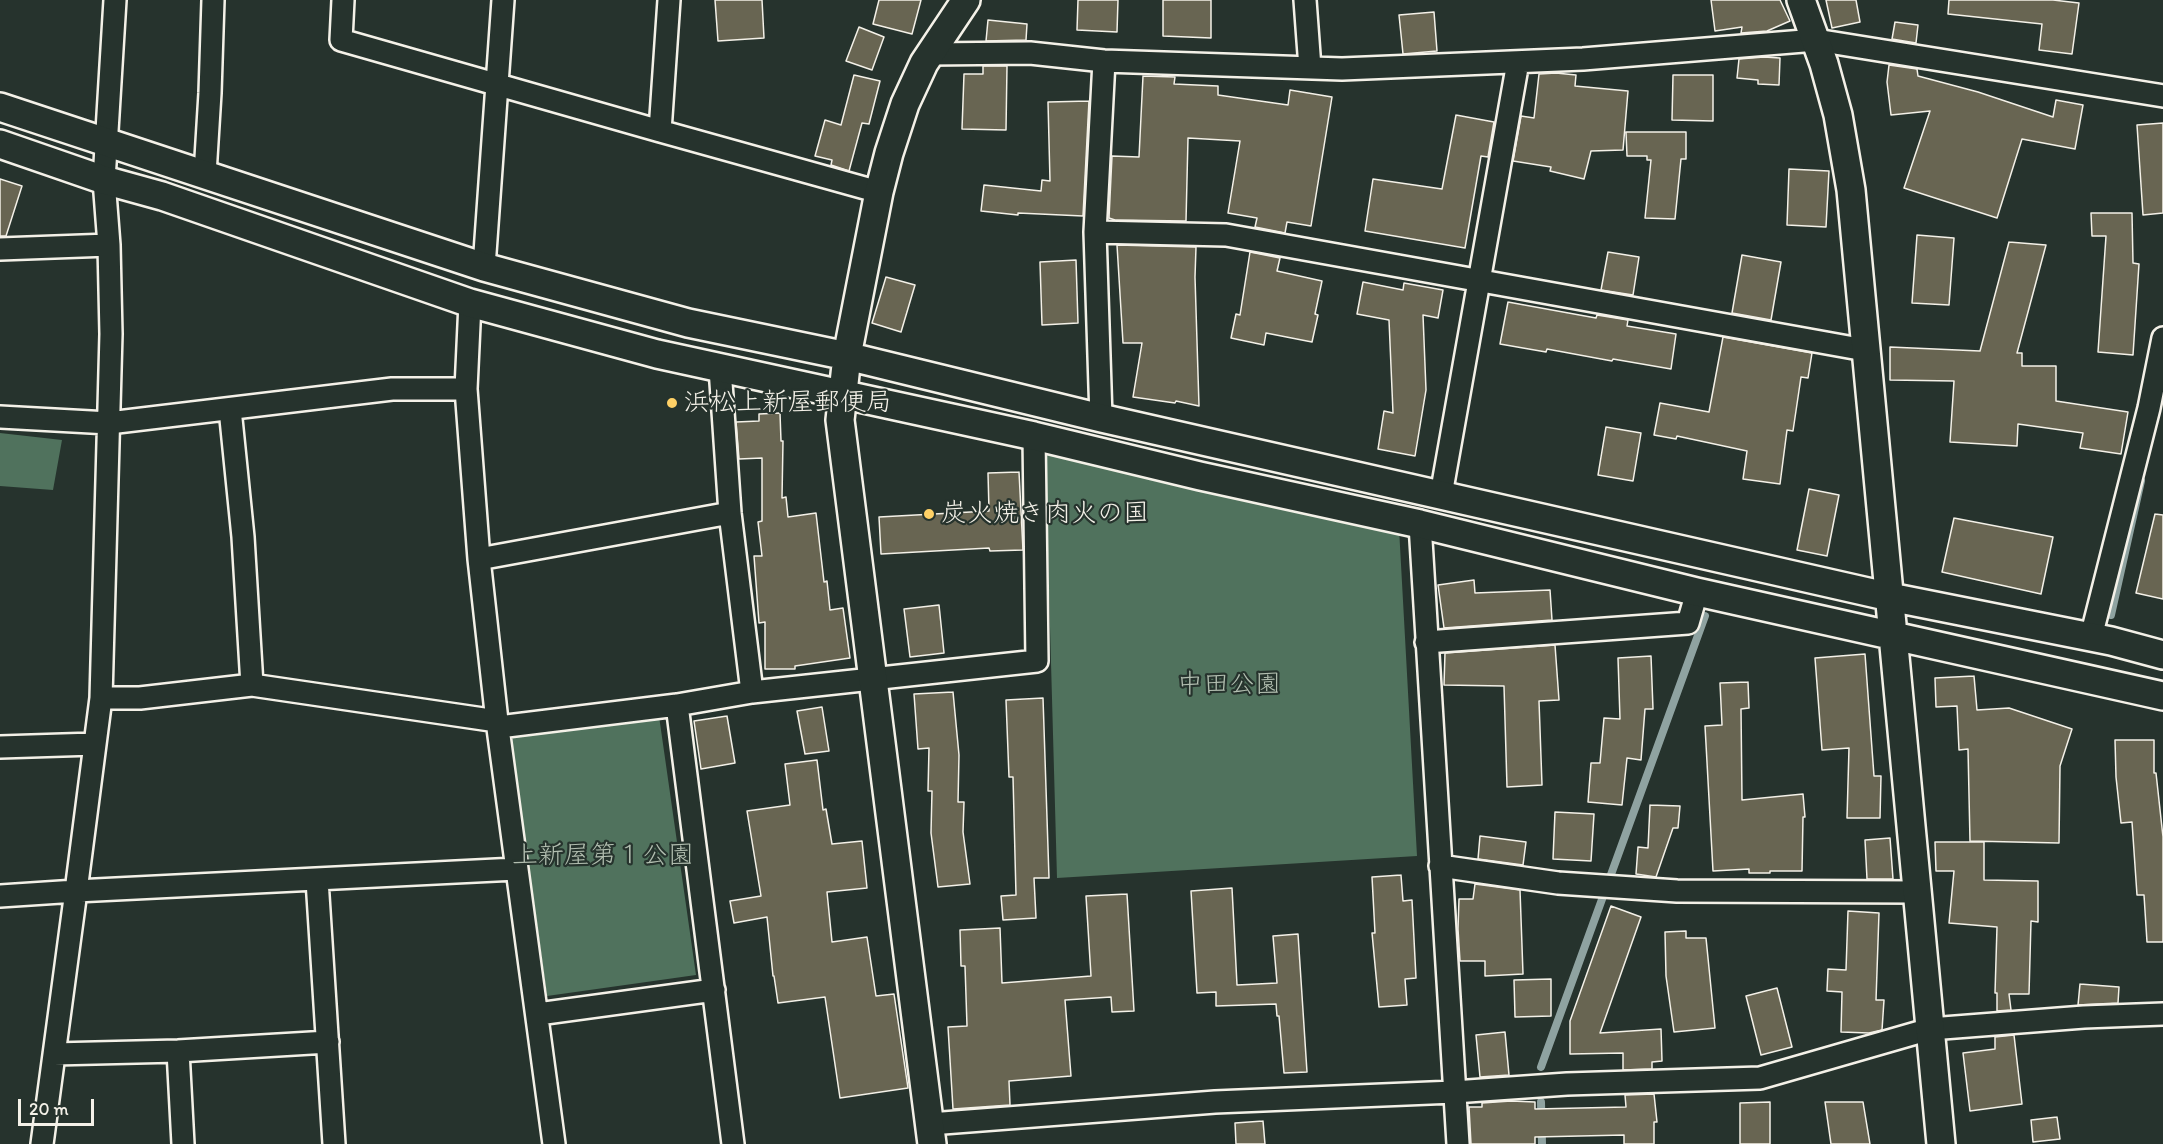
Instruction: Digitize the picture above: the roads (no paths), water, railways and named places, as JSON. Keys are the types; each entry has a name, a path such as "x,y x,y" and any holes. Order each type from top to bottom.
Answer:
{"street":[{"path":"42,1144 101,698 111,334 104,180 115,0"},
{"path":"205,174 213,0"},
{"path":"343,0 340,40 879,192"},
{"path":"484,267 503,0"},
{"path":"660,131 669,0"},
{"path":"966,0 928,54 905,104 879,192 847,356 840,420 931,1134 1215,1102 1454,1092 1567,1084 1760,1078 1930,1029 2084,1017 2163,1014"},
{"path":"1305,0 1310,68"},
{"path":"1801,0 1816,40 1838,115 1847,162 1941,1144"},
{"path":"928,54 1030,53 1104,61 1341,69 1583,59 1816,40 2163,96"},
{"path":"1101,418 1095,232 1104,61"},
{"path":"1441,495 1518,62"},
{"path":"0,107 484,267 688,322 847,356 1101,418 1890,597 2091,637 2163,655"},
{"path":"0,144 104,180 162,196 470,303 657,354 1034,436 1200,476 1420,524 1697,592 2163,696"},
{"path":"1095,232 1226,235 1865,350"},
{"path":"0,249 108,245"},
{"path":"470,303 466,389 479,559 516,869 538,1014 554,1144"},
{"path":"2091,637 2156,410 2163,338"},
{"path":"720,368 730,513 752,692"},
{"path":"0,417 109,423 392,389 466,389"},
{"path":"230,409 243,537 252,686"},
{"path":"101,698 140,698 252,686 498,724 677,705 752,692 872,677 1037,661 1034,436"},
{"path":"479,559 730,513"},
{"path":"1420,524 1458,1144"},
{"path":"1426,642 1688,623 1697,592"},
{"path":"677,705 733,1144"},
{"path":"0,747 94,744"},
{"path":"1440,866 1558,883 1677,891 1917,892"},
{"path":"0,896 516,869"},
{"path":"317,880 334,1144"},
{"path":"538,1014 714,990"},
{"path":"54,1054 178,1051 328,1042"},
{"path":"178,1051 183,1144"}],"waterway":[{"path":"2111,615 2141,481"},
{"path":"1541,1067 1705,616"},
{"path":"1541,1102 1542,1144"}],"place":[{"name":"浜松上新屋郵便局","path":"672,403"},
{"name":"炭火焼き肉火の国","path":"929,514"}],"park label":[{"name":"中田公園","path":"1229,685"},
{"name":"上新屋第１公園","path":"603,856"}]}
